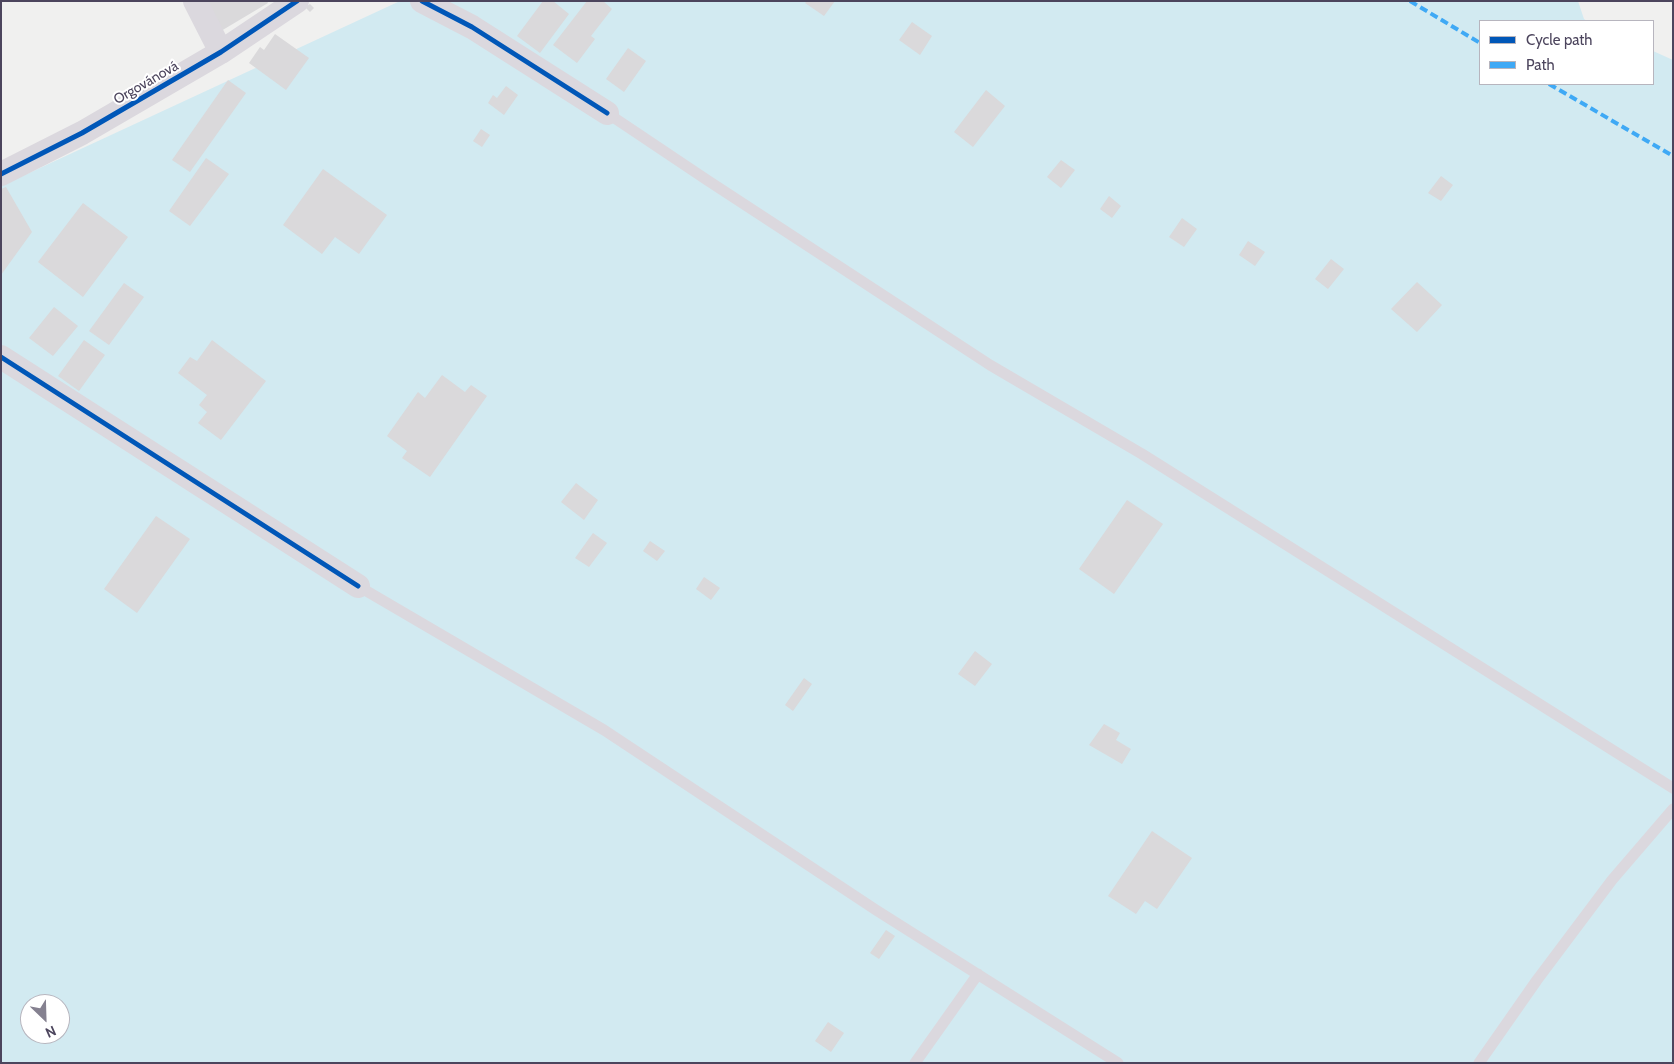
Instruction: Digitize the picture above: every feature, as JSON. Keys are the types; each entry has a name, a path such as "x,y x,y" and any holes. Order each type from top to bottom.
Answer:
{"street":[{"path":"195,1 221,52"},
{"name":"Orgovánová","path":"1,174 82,133 221,52 297,1"},
{"path":"422,1 472,27 607,113"},
{"path":"1,357 358,586"}],"lane":[{"path":"607,113 990,364 1150,460 1673,788"},
{"path":"358,586 604,730 868,904 1118,1063"},
{"path":"1479,1063 1537,980 1612,880 1673,810"},
{"path":"914,1063 978,974"}],"shaded area":[{"path":"400,1 1578,1 1586,20 1479,20 1479,85 1654,85 1654,51 1673,60 1673,1063 1,1063 1,186"}],"building":[{"path":"206,1 267,1 268,3 221,31"},
{"path":"543,1 553,1 569,14 540,53 517,36"},
{"path":"587,1 603,1 612,9 591,36 595,39 577,63 553,45"},
{"path":"807,1 835,1 824,16 805,3"},
{"path":"310,4 314,8 310,12 305,7"},
{"path":"912,22 932,36 920,55 899,40"},
{"path":"275,34 309,58 286,90 249,63 260,47 264,50"},
{"path":"628,48 646,61 624,92 606,79"},
{"path":"228,80 246,93 190,172 172,160"},
{"path":"506,86 518,95 504,115 488,103 493,95 497,98"},
{"path":"986,90 1005,106 973,147 954,132"},
{"path":"481,129 490,135 482,147 473,141"},
{"path":"206,158 229,174 190,226 169,211"},
{"path":"1061,160 1075,170 1061,188 1047,177"},
{"path":"323,169 387,215 359,254 335,237 322,254 283,225"},
{"path":"1441,176 1453,185 1441,201 1428,193"},
{"path":"6,187 32,232 1,275 1,189"},
{"path":"1109,196 1121,206 1112,218 1100,209"},
{"path":"83,203 128,237 83,297 38,262"},
{"path":"1182,218 1197,229 1184,247 1169,237"},
{"path":"1248,241 1265,252 1255,266 1239,255"},
{"path":"1331,259 1344,269 1328,289 1315,279"},
{"path":"1417,282 1442,305 1417,332 1391,309"},
{"path":"124,283 144,297 109,345 89,331"},
{"path":"54,307 78,326 53,356 29,338"},
{"path":"84,340 105,355 79,391 58,376"},
{"path":"212,340 266,381 221,440 198,423 207,412 199,405 207,395 178,373 190,357 197,361"},
{"path":"442,375 465,392 471,385 487,396 430,477 402,458 407,451 387,436 418,392 425,398"},
{"path":"576,483 598,500 584,520 561,502"},
{"path":"1127,500 1163,524 1114,594 1079,569"},
{"path":"156,516 190,539 137,613 104,589"},
{"path":"593,533 607,543 589,567 575,558"},
{"path":"650,541 665,551 657,561 643,551"},
{"path":"704,577 720,588 711,600 696,589"},
{"path":"975,651 992,664 975,686 958,674"},
{"path":"804,678 812,684 793,711 785,705"},
{"path":"1104,724 1120,733 1116,740 1131,749 1122,764 1089,745"},
{"path":"1152,831 1192,858 1157,909 1145,901 1136,914 1108,896"},
{"path":"886,930 895,936 879,959 870,953"},
{"path":"828,1022 844,1033 831,1052 815,1041"}],"marked path":[{"path":"1410,1 1479,42"},
{"path":"1551,85 1673,156"}],"cycle path":[{"path":"1,174 82,133 221,52 297,1"},
{"path":"422,1 472,27 607,113"},
{"path":"1,357 358,586"}]}
